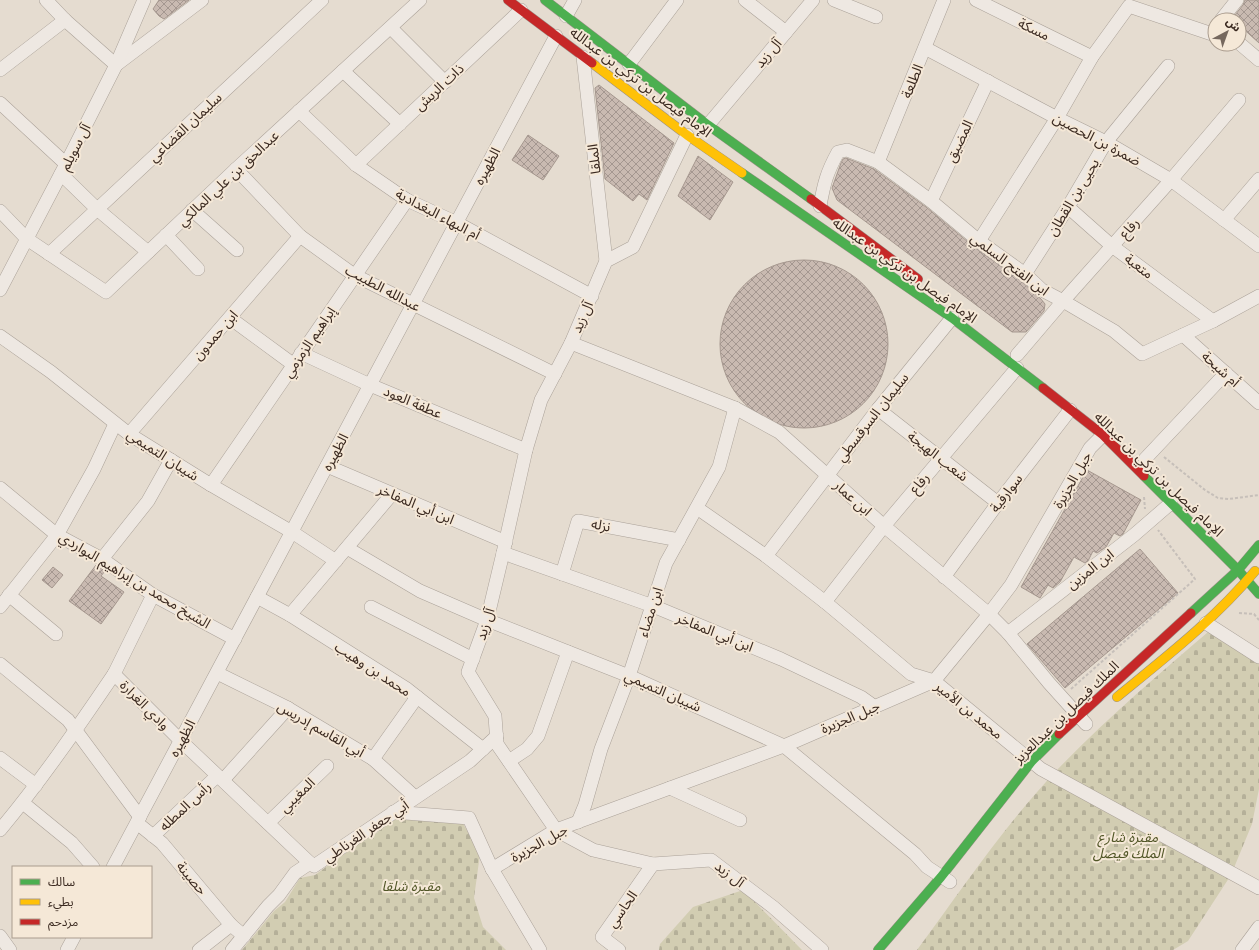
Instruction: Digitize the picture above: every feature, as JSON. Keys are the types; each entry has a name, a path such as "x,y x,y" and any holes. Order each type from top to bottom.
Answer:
{"main road":[{"name":"الإمام فيصل بن تركي بن عبدالله","path":"508,0 687,135 952,318 1017,358 1070,410 1107,433"},
{"name":"الإمام فيصل بن تركي بن عبدالله","path":"545,0 708,124 922,283"},
{"name":"الإمام فيصل بن تركي بن عبدالله","path":"1084,408 1171,503 1238,570 1259,594"},
{"name":"الملك فيصل بن عبدالعزيز","path":"878,950 948,880 1039,767 1238,570 1243,559 1259,545"},
{"path":"1243,559 1258,571"},
{"name":"الملك فيصل بن عبدالعزيز","path":"1108,705 1206,623 1247,580 1258,571"}],"street":[{"path":"46,0 65,20 116,65 202,0"},
{"name":"آل سويلم","path":"1,286 64,169 116,65 144,0"},
{"name":"سليمان القضاعي","path":"49,254 322,0"},
{"name":"عبدالحق بن علي المالكي","path":"0,211 27,240 106,292 236,169 420,0"},
{"path":"566,16 575,0"},
{"path":"630,64 677,0"},
{"path":"745,0 786,32"},
{"name":"آل زيد","path":"708,124 813,0"},
{"path":"834,0 876,17"},
{"name":"الطلعة","path":"878,162 944,0"},
{"name":"مسكة","path":"976,0 1092,57"},
{"path":"1227,12 1237,0"},
{"path":"978,241 1057,118 1092,57 1129,6 1207,30"},
{"name":"ذات الريش","path":"356,165 521,10"},
{"path":"0,70 65,20"},
{"path":"391,28 445,82"},
{"name":"الظهيره","path":"114,866 556,36"},
{"name":"ضمرة بن الحصين","path":"925,48 1057,118 1106,142 1172,180 1259,246"},
{"path":"1247,50 1259,60"},
{"name":"الملقا","path":"583,57 606,261"},
{"name":"يحيى بن القطان","path":"1025,274 1068,207 1106,142 1168,66"},
{"path":"343,71 400,124"},
{"name":"المضيق","path":"931,201 988,81"},
{"name":"رفاع","path":"825,602 1063,301 1172,180 1239,100"},
{"path":"0,102 64,169 98,209 148,252"},
{"name":"أم البهاء البغدادية","path":"299,111 356,165 407,200 456,223 592,296"},
{"path":"606,261 633,247 687,135"},
{"name":"ابن الفتح السلمي","path":"820,206 824,183 830,166 838,152 847,150 878,162 931,201 978,241 1025,274 1042,290 1114,331 1142,354 1213,321 1259,296"},
{"name":"عبدالله الطبيب","path":"236,169 300,236 354,276 555,374"},
{"path":"1224,220 1259,179"},
{"name":"إبراهيم الزمزمي","path":"211,485 407,200"},
{"name":"متعبة","path":"1068,207 1112,246 1213,321"},
{"path":"192,210 237,250"},
{"path":"166,235 198,269"},
{"name":"ابن حمدون","path":"129,434 300,236"},
{"name":"آل زيد","path":"606,261 571,343 541,400 526,450 488,620 468,672 495,716 497,744 556,830 593,850 653,864 711,860 773,907 822,950"},
{"path":"230,318 294,365"},
{"name":"سليمان السرقسطي","path":"766,556 878,409 952,318"},
{"name":"أم شيحة","path":"1183,335 1259,402"},
{"name":"شيبان التميمي","path":"0,336 51,372 129,434 211,485 292,532 336,561"},
{"name":"ابن عمار","path":"571,343 735,408 779,432 884,526 989,614 1008,633 1085,722"},
{"name":"عطفة العود","path":"301,353 370,385 526,450"},
{"path":"1147,457 1226,373"},
{"name":"ابن مضاء","path":"578,822 585,805 601,749 630,676 666,563 719,467 735,408"},
{"name":"شعب الهيجة","path":"878,409 998,503"},
{"name":"سوارقية","path":"944,577 998,503 1070,410"},
{"path":"0,607 57,534 94,469 115,424"},
{"name":"جبل الجزيرة","path":"492,869 556,830 784,746 934,681 1011,585 1090,448 1107,433"},
{"path":"102,559 148,501 171,460"},
{"name":"ابن أبي المفاخر","path":"327,466 392,494 562,574 653,606 781,659 861,697 875,707"},
{"name":"الشيخ محمد بن إبراهيم البواردي","path":"0,488 57,534 102,559 153,595 235,639"},
{"path":"290,616 392,494"},
{"name":"ابن المزين","path":"1008,633 1134,535 1171,503"},
{"name":"محمد بن الأمير","path":"697,508 766,556 825,602 911,674 934,681 1039,767 1259,888"},
{"name":"نزله","path":"562,574 578,521 679,540"},
{"name":"شيبان التميمي","path":"347,548 420,591 488,620 630,676 784,746 915,854 927,867 948,880"},
{"path":"9,595 56,634"},
{"name":"وادي الغرارة","path":"153,595 114,674 181,741 310,863"},
{"name":"محمد بن وهيب","path":"257,597 406,689 483,749"},
{"path":"371,607 473,659"},
{"path":"1206,623 1259,657"},
{"path":"509,761 527,749 538,736 568,652"},
{"name":"حصينة","path":"0,664 68,720 139,820 153,836 162,843 231,925 244,936"},
{"name":"أبي القاسم إدريس","path":"217,673 288,708 373,759 415,797"},
{"path":"0,830 23,803 76,730 114,674"},
{"path":"373,759 417,697"},
{"name":"رأس المطله","path":"153,836 220,778 288,708"},
{"name":"أبي جعفر الغرناطي","path":"232,950 268,906 279,895 295,873 310,863 314,866 470,761 496,736"},
{"path":"0,758 36,785"},
{"name":"المغيبي","path":"268,823 327,766"},
{"path":"670,788 740,820"},
{"path":"23,803 72,843 92,866"},
{"path":"393,812 469,818 492,869 540,950"},
{"name":"الحاسي","path":"619,950 602,937 653,864"},
{"path":"199,950 231,925"},
{"path":"1242,950 1259,927"},
{"path":"0,936 10,950"},
{"path":"67,950 73,938"}],"path":[{"path":"1147,457 1218,498 1229,499 1259,496"},
{"path":"1062,697 1195,579 1150,520"},
{"path":"1232,612 1254,614 1259,620"}],"green space":[{"name":"مقبرة شارع الملك فيصل","path":"1214,627 1259,660 1259,789 1252,824 1231,875 1188,941 1173,950 917,950 1001,835 1057,770 1114,714"},
{"name":"مقبرة شلقا","path":"405,815 460,818 480,854 474,898 483,927 506,950 242,950 274,911 285,902 300,878 315,875 349,850 378,832 380,824"},
{"path":"743,890 802,950 659,950 660,944 693,907"}],"building":[{"path":"159,0 189,0 164,19 153,9"},
{"path":"1245,0 1259,0 1259,43 1247,32 1247,12 1237,12"},
{"path":"599,85 674,143 647,200 639,194 633,201 605,179 595,88"},
{"path":"528,135 559,156 543,180 512,160"},
{"path":"698,156 733,182 710,220 678,196"},
{"path":"846,158 874,169 926,207 974,247 1020,280 1041,299 1045,304 1044,311 1026,332 1012,332 837,200 832,188 841,163 843,159"},
{"path":"796,260 812,260 836,266 844,270 857,279 869,291 882,312 888,336 888,352 882,376 874,391 857,409 836,422 812,428 796,428 772,422 757,414 734,391 726,376 720,352 720,336 726,312 734,297 757,274 772,266"},
{"path":"1087,470 1141,500 1123,534 1120,536 1114,533 1106,547 1097,553 1093,551 1088,561 1085,563 1074,557 1060,582 1053,588 1048,585 1040,598 1021,587"},
{"path":"1140,549 1178,593 1065,688 1027,644"},
{"path":"96,565 105,571 101,576 124,592 101,624 69,601"},
{"path":"53,567 63,575 52,588 42,580"}],"traffic: fast":[{"path":"545,0 708,125 811,199"},
{"path":"742,173 952,318 1043,388"},
{"path":"1144,476 1238,570 1259,594"},
{"path":"1191,613 1238,570 1259,545"},
{"path":"878,950 941,877 1032,761 1059,734"}],"traffic: slow":[{"path":"592,63 687,135 742,173"},
{"path":"1117,697 1207,621 1240,589 1255,571"}],"traffic: jam":[{"path":"508,0 592,63"},
{"path":"811,199 918,279"},
{"path":"1043,388 1103,435 1144,476"},
{"path":"1059,734 1191,613"}]}
